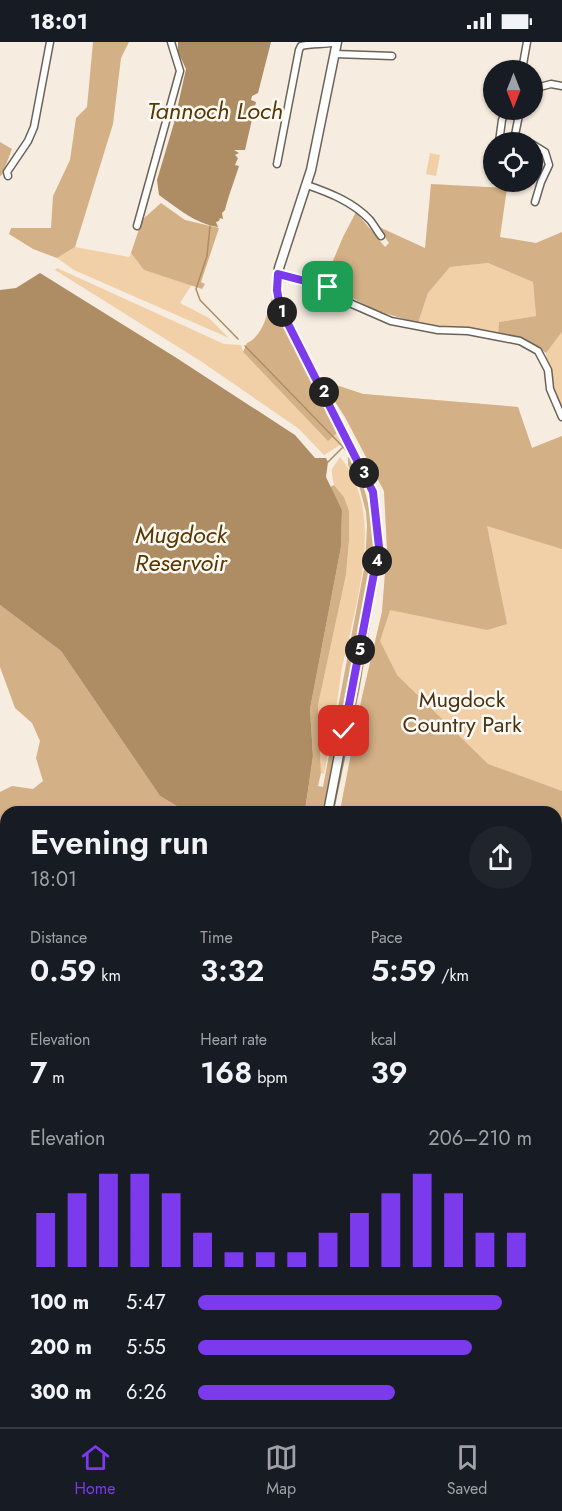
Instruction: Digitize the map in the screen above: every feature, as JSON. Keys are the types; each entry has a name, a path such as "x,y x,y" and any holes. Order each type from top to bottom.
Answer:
{"street":[{"path":"8,176 7,172 28,141 34,127 50,42"},
{"path":"137,226 180,71 171,42"},
{"path":"277,164 299,50 301,46 337,42 307,185 278,274 277,290 280,308 373,492 379,547 329,806"},
{"path":"523,60 526,42"},
{"path":"335,54 392,56"},
{"path":"543,86 551,84 562,86"},
{"path":"543,151 549,165 543,178"},
{"path":"307,185 335,195 348,203 371,221 381,236"},
{"path":"535,202 538,192"},
{"path":"278,274 328,287 352,304 392,321 438,330 468,331 520,341 538,351 548,370 550,389 562,417"}],"green space":[{"path":"430,153 440,155 436,176 426,174"},
{"path":"75,247 129,257 131,253 144,270 192,284 180,303 209,318 229,338 74,270 57,258"},
{"path":"488,263 533,282 536,316 499,322 498,334 418,323 428,293 450,267"},
{"path":"57,268 224,344 241,345 243,352 328,440 339,431 343,443 324,455 299,429 202,362 55,270"},
{"path":"562,332 562,422 550,398 546,353"},
{"name":"Mugdock Country Park","path":"321,380 363,394 518,407 532,448 562,436 562,806 341,806 362,697 382,612 387,548 384,491 345,417"},
{"path":"340,457 353,477 361,500 365,547 358,596 342,666 324,774 321,773 318,705 346,575 349,541 349,511 344,497 334,485 332,474 332,469"}],"shaded area":[{"path":"93,42 129,42 121,58 113,124 75,247 57,258 33,249 9,234 11,228 51,228 53,196 70,160 76,118 87,107"},
{"path":"0,142 12,149 0,176"},
{"path":"431,184 483,187 483,192 506,192 500,237 536,243 562,232 562,332 546,353 521,338 498,334 499,322 536,316 533,282 488,263 450,267 428,293 418,323 374,310 324,282 356,212 385,247 389,243 377,226 425,248"},
{"path":"161,203 185,220 219,228 201,282 205,284 202,289 144,270 131,253 142,220"},
{"path":"276,295 339,431 328,441 243,352 247,343 261,329 272,298"},
{"name":"Mugdock Country Park","path":"321,380 363,394 518,407 532,448 562,436 562,549 487,526 507,624 487,630 390,610 380,641 397,675 488,764 562,791 562,806 341,806 362,697 382,612 387,548 384,491 345,417"},
{"path":"350,454 361,478 368,502 374,552 325,806 306,806 313,756 310,709 341,547 342,510 330,487 334,485 344,497 349,511 349,541 346,575 318,705 321,773 318,786 323,787 365,564 366,512 360,489 348,465"},
{"path":"0,605 61,651 160,796 177,806 0,806 0,792 12,786 33,789 43,781 36,758 40,741 32,723 15,708 0,667"}],"water":[{"name":"Tannoch Loch","path":"178,42 271,42 258,93 252,96 251,100 256,102 245,150 234,150 239,153 235,155 238,158 235,165 239,166 225,210 222,213 223,219 220,218 216,222 218,227 194,219 159,195 157,180 174,123 186,69 178,52"},
{"name":"Mugdock Reservoir","path":"40,273 295,435 315,458 326,458 328,462 326,477 342,510 341,547 310,709 313,756 306,806 177,806 160,796 61,651 0,605 0,290 16,288"}],"waterway":[{"path":"210,226 207,256 196,289 200,300 238,339"},
{"path":"245,346 346,450"},
{"path":"328,462 342,448"},
{"path":"368,561 371,570"},
{"path":"334,806 359,688 376,585"}],"route":[{"path":"328,287 278,274 277,290 280,308 373,492 379,547 344,731"}]}
